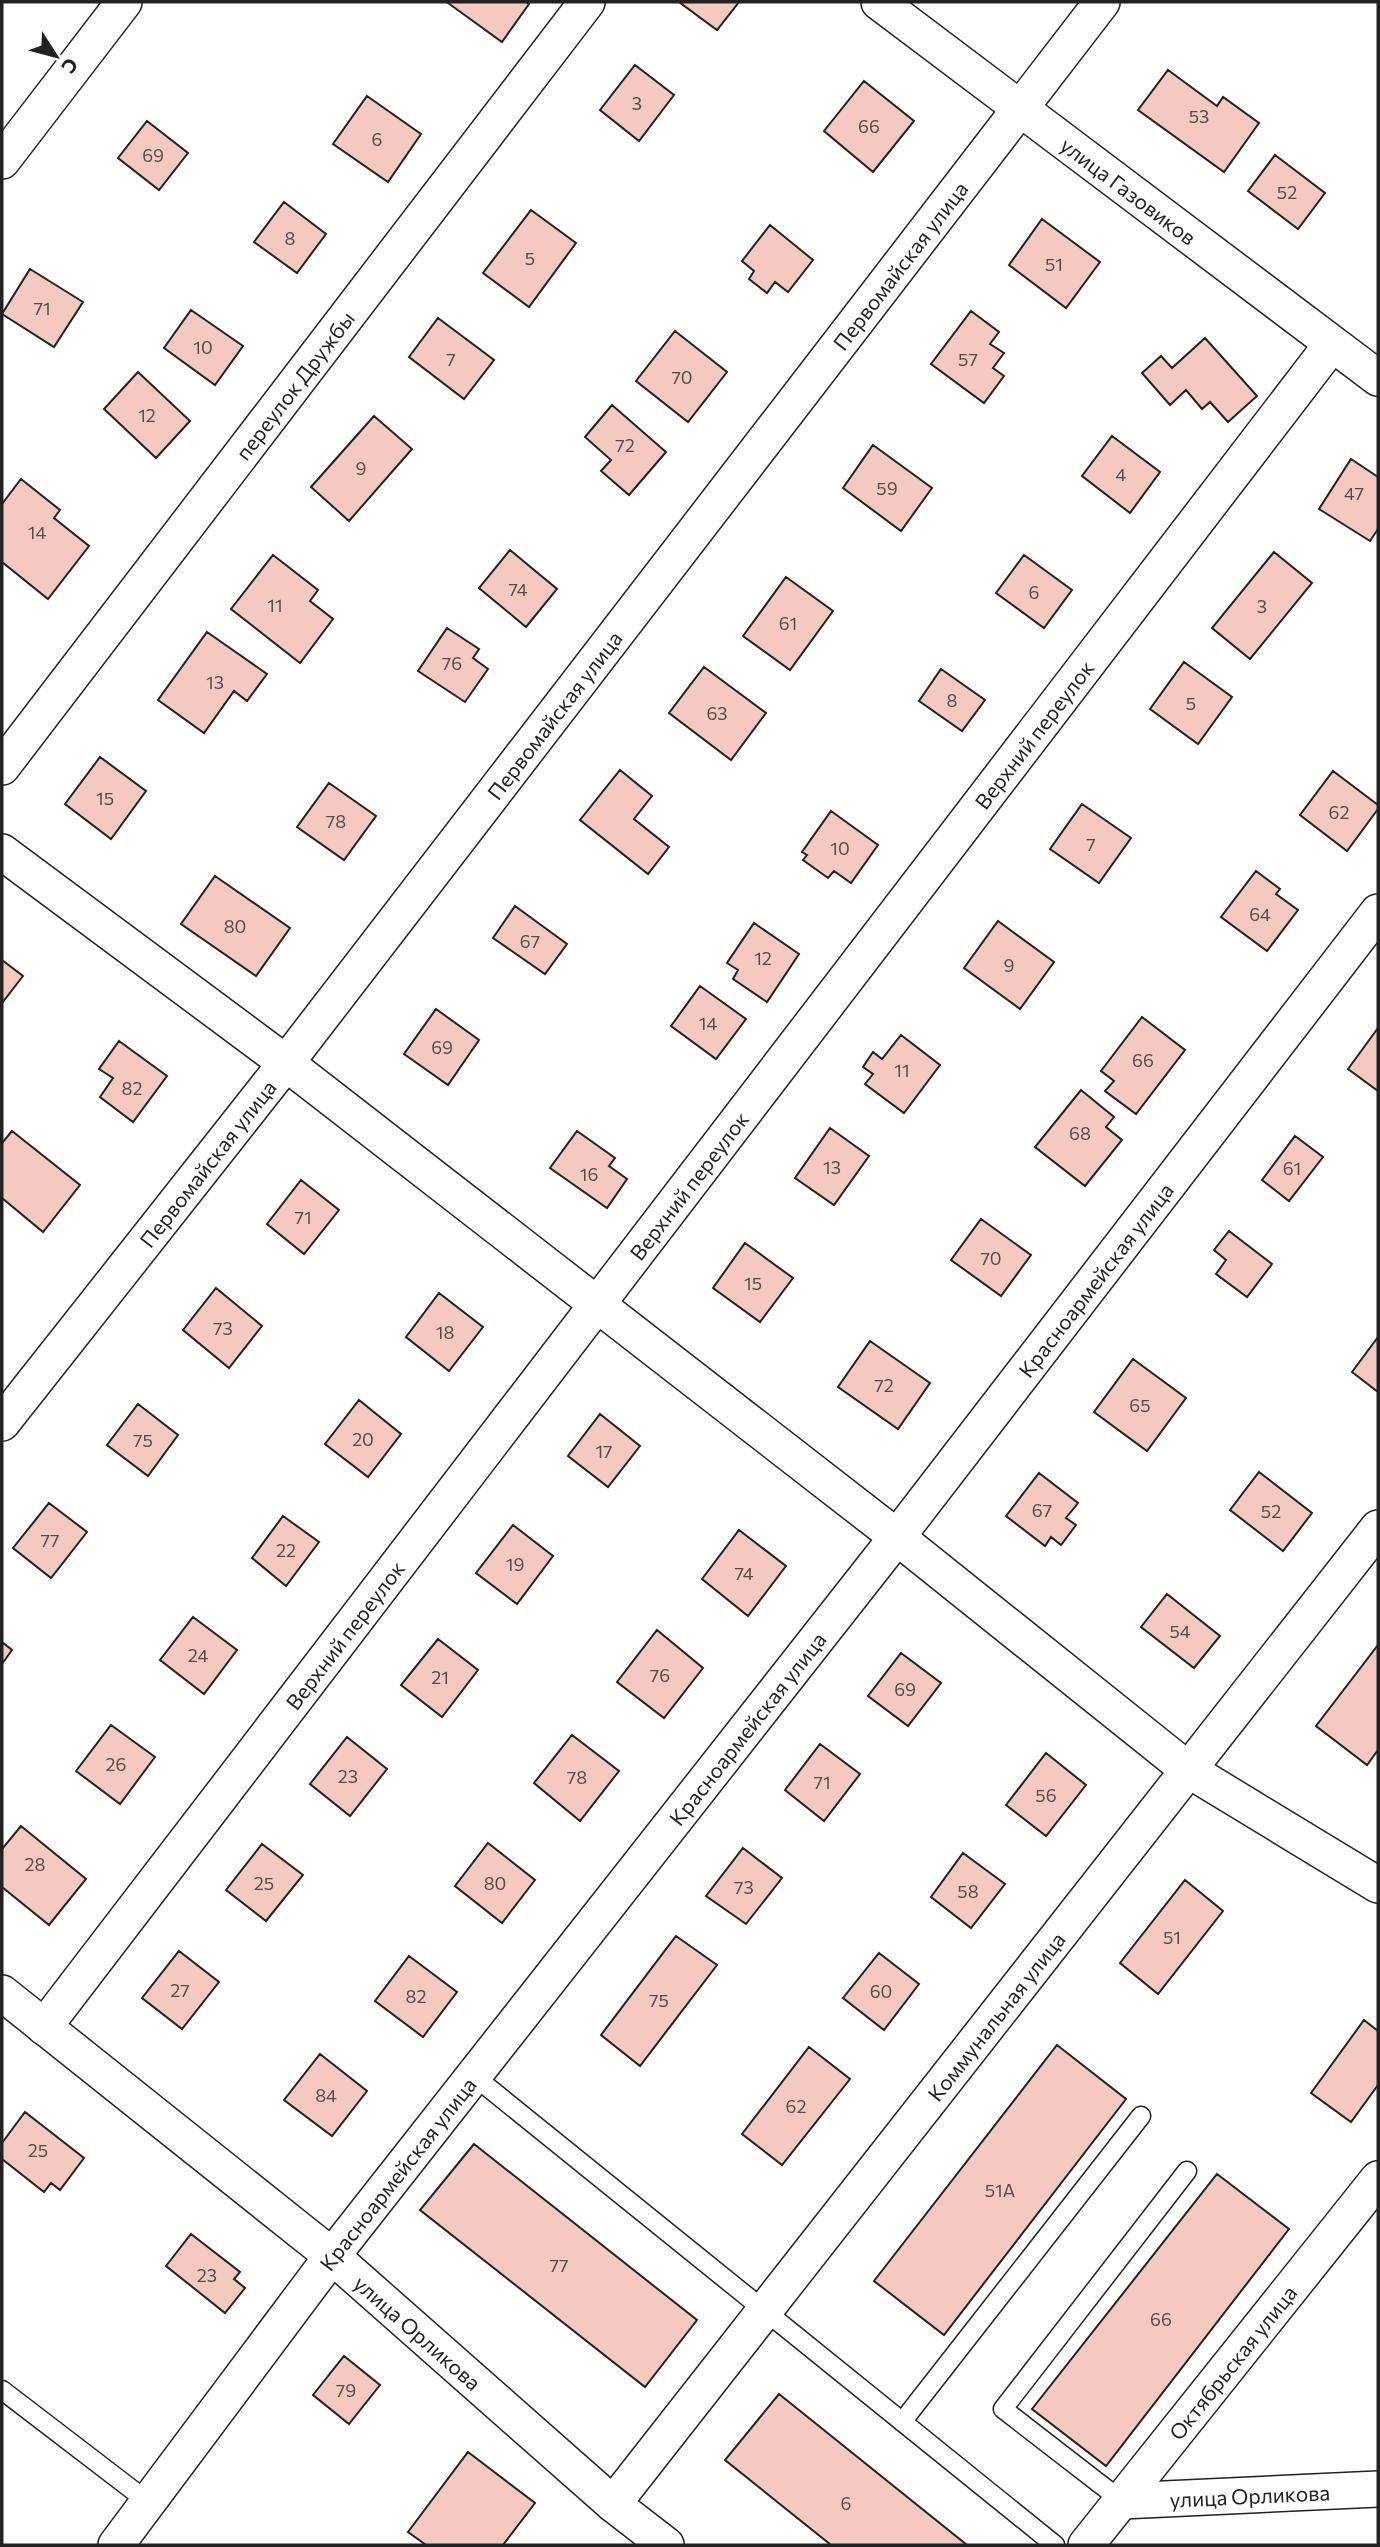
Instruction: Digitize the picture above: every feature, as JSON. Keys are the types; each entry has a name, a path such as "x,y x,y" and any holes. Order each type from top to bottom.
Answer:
{"street":[{"path":"2,160 124,2"},
{"name":"переулок Дружбы","path":"2,767 587,2"},
{"name":"улица Газовиков","path":"879,2 1378,378"},
{"name":"Первомайская улица","path":"2,1423 286,1063 1102,2"},
{"name":"Верхний переулок","path":"44,2027 594,1304 1332,344"},
{"path":"2,852 286,1063 897,1537 1187,1769 1378,1885"},
{"name":"Красноармейская улица","path":"116,2545 332,2256 897,1537 1378,912"},
{"name":"Коммунальная улица","path":"612,2504 1378,1528"},
{"name":"улица Орликова","path":"2,1993 332,2256 612,2504 666,2545"},
{"name":"Октябрьская улица","path":"1086,2545 1378,2179"},
{"name":"улица Орликова","path":"1122,2501 1378,2489"}],"lane":[{"path":"474,2076 1055,2545"},
{"path":"902,2422 1141,2116"},
{"path":"1122,2501 1003,2409 1187,2171"},
{"path":"2,2390 147,2501"}],"building":[{"path":"449,2 526,2 529,4 502,42"},
{"path":"679,2 739,2 717,30"},
{"path":"635,65 674,95 639,141 600,110"},
{"path":"1168,70 1217,106 1223,97 1259,123 1224,172 1138,110"},
{"path":"864,81 914,121 873,172 824,131"},
{"path":"367,96 421,134 388,182 333,144"},
{"path":"147,121 188,153 159,190 118,158"},
{"path":"1275,155 1325,193 1298,229 1248,191"},
{"path":"284,202 326,234 297,273 254,242"},
{"path":"531,210 576,243 529,307 483,273"},
{"path":"1042,219 1100,262 1066,308 1009,265"},
{"path":"770,225 813,260 788,292 775,282 767,293 749,279 754,271 742,261"},
{"path":"30,269 83,302 54,347 2,314"},
{"path":"191,310 243,346 215,385 164,348"},
{"path":"971,311 999,332 990,344 1004,353 993,368 1004,376 984,403 931,364"},
{"path":"438,318 494,360 464,399 409,357"},
{"path":"675,331 727,372 688,422 636,381"},
{"path":"1205,338 1257,396 1228,422 1210,402 1202,409 1186,390 1170,405 1142,373 1161,356 1172,368"},
{"path":"138,372 190,421 156,458 104,409"},
{"path":"612,405 666,452 629,495 601,471 611,460 585,437"},
{"path":"374,416 412,449 349,521 311,487"},
{"path":"1112,436 1160,472 1130,513 1082,476"},
{"path":"873,445 932,488 901,531 843,488"},
{"path":"1351,459 1378,477 1378,529 1370,541 1319,509"},
{"path":"21,479 60,510 54,518 89,546 48,599 2,562 2,504"},
{"path":"510,550 557,589 526,627 479,588"},
{"path":"1274,552 1312,583 1250,659 1212,628"},
{"path":"273,555 318,590 310,601 333,619 300,663 231,609"},
{"path":"1024,555 1072,590 1044,628 996,593"},
{"path":"786,577 833,611 790,670 743,636"},
{"path":"447,628 479,649 473,658 488,669 465,702 418,671"},
{"path":"207,632 267,674 247,701 234,691 204,733 158,700"},
{"path":"1184,662 1232,697 1198,744 1150,709"},
{"path":"704,667 766,713 731,760 669,713"},
{"path":"941,669 985,700 962,731 919,701"},
{"path":"100,757 146,791 111,839 65,804"},
{"path":"620,770 652,796 634,819 669,847 648,874 580,820"},
{"path":"1333,771 1378,805 1378,809 1347,851 1300,815"},
{"path":"329,783 376,816 344,860 297,827"},
{"path":"1082,804 1131,838 1099,883 1050,849"},
{"path":"831,811 878,845 851,883 834,871 828,878 803,860 807,855 802,852"},
{"path":"1256,871 1280,889 1276,894 1298,910 1267,951 1221,917"},
{"path":"215,876 290,928 256,976 181,924"},
{"path":"515,906 567,944 545,974 493,938"},
{"path":"998,921 1054,962 1020,1009 964,968"},
{"path":"754,923 799,954 767,1002 733,979 738,970 727,963"},
{"path":"2,960 23,976 2,1003"},
{"path":"700,986 746,1019 716,1059 671,1026"},
{"path":"436,1009 479,1040 448,1085 404,1054"},
{"path":"1142,1017 1185,1050 1136,1114 1105,1091 1114,1081 1101,1071"},
{"path":"1378,1028 1378,1091 1348,1069"},
{"path":"901,1035 940,1065 904,1113 865,1084 873,1074 863,1067 873,1052 882,1059"},
{"path":"119,1041 167,1076 133,1122 100,1097 113,1078 99,1069"},
{"path":"1081,1090 1114,1117 1106,1127 1122,1140 1085,1186 1035,1147"},
{"path":"830,1128 869,1156 834,1205 795,1178"},
{"path":"12,1131 80,1185 43,1232 2,1198 2,1143"},
{"path":"577,1131 615,1158 609,1166 627,1179 607,1208 550,1168"},
{"path":"1295,1136 1323,1157 1289,1201 1262,1180"},
{"path":"301,1180 339,1210 304,1254 267,1224"},
{"path":"981,1219 1031,1255 1001,1296 951,1260"},
{"path":"1229,1231 1272,1264 1247,1297 1216,1274 1226,1260 1214,1250"},
{"path":"745,1243 793,1278 760,1322 713,1288"},
{"path":"216,1288 262,1326 229,1368 183,1330"},
{"path":"439,1293 483,1327 449,1371 406,1337"},
{"path":"1378,1337 1378,1392 1352,1372"},
{"path":"870,1341 930,1383 898,1429 838,1387"},
{"path":"1133,1359 1186,1398 1147,1451 1094,1412"},
{"path":"359,1400 401,1434 368,1477 325,1444"},
{"path":"138,1404 178,1435 148,1476 107,1445"},
{"path":"600,1414 640,1446 608,1487 568,1456"},
{"path":"1259,1472 1312,1513 1283,1551 1230,1510"},
{"path":"1039,1473 1078,1503 1066,1518 1076,1525 1061,1545 1051,1537 1045,1546 1006,1516"},
{"path":"49,1503 87,1532 51,1578 13,1548"},
{"path":"283,1516 319,1542 286,1586 252,1558"},
{"path":"513,1525 553,1556 517,1604 476,1573"},
{"path":"739,1530 786,1566 748,1616 702,1579"},
{"path":"1167,1594 1220,1636 1194,1668 1141,1627"},
{"path":"193,1617 237,1650 204,1694 160,1660"},
{"path":"657,1630 703,1668 664,1718 617,1682"},
{"path":"438,1639 478,1670 442,1717 401,1685"},
{"path":"2,1642 12,1650 2,1664"},
{"path":"1378,1645 1378,1750 1367,1765 1316,1726"},
{"path":"901,1653 941,1683 908,1726 868,1696"},
{"path":"111,1725 155,1757 120,1804 76,1771"},
{"path":"572,1735 619,1771 580,1821 534,1783"},
{"path":"347,1737 387,1769 350,1816 310,1784"},
{"path":"820,1744 860,1774 824,1821 785,1790"},
{"path":"1046,1753 1086,1785 1046,1836 1006,1805"},
{"path":"21,1826 86,1879 49,1925 2,1887 2,1849"},
{"path":"488,1843 535,1880 502,1923 455,1886"},
{"path":"262,1844 303,1875 266,1921 226,1890"},
{"path":"743,1848 782,1878 746,1924 706,1896"},
{"path":"963,1853 1005,1884 971,1928 931,1897"},
{"path":"1185,1880 1223,1911 1158,1994 1120,1963"},
{"path":"676,1936 717,1965 640,2066 601,2035"},
{"path":"179,1951 219,1982 182,2029 142,1998"},
{"path":"879,1953 919,1984 884,2030 843,1998"},
{"path":"409,1956 457,1992 423,2037 375,2001"},
{"path":"1364,2020 1378,2031 1378,2085 1351,2122 1311,2093"},
{"path":"1057,2045 1126,2099 944,2335 874,2281"},
{"path":"809,2047 850,2079 782,2165 742,2134"},
{"path":"320,2054 367,2091 332,2136 284,2100"},
{"path":"25,2112 84,2158 60,2190 51,2183 44,2192 2,2159 2,2143"},
{"path":"474,2144 697,2320 645,2387 420,2210"},
{"path":"1217,2174 1289,2229 1106,2466 1032,2409"},
{"path":"191,2234 240,2272 234,2279 245,2288 225,2313 166,2266"},
{"path":"344,2356 380,2385 349,2424 313,2395"},
{"path":"779,2394 967,2545 831,2545 725,2460"},
{"path":"468,2452 535,2503 503,2545 426,2545 408,2532"}]}
